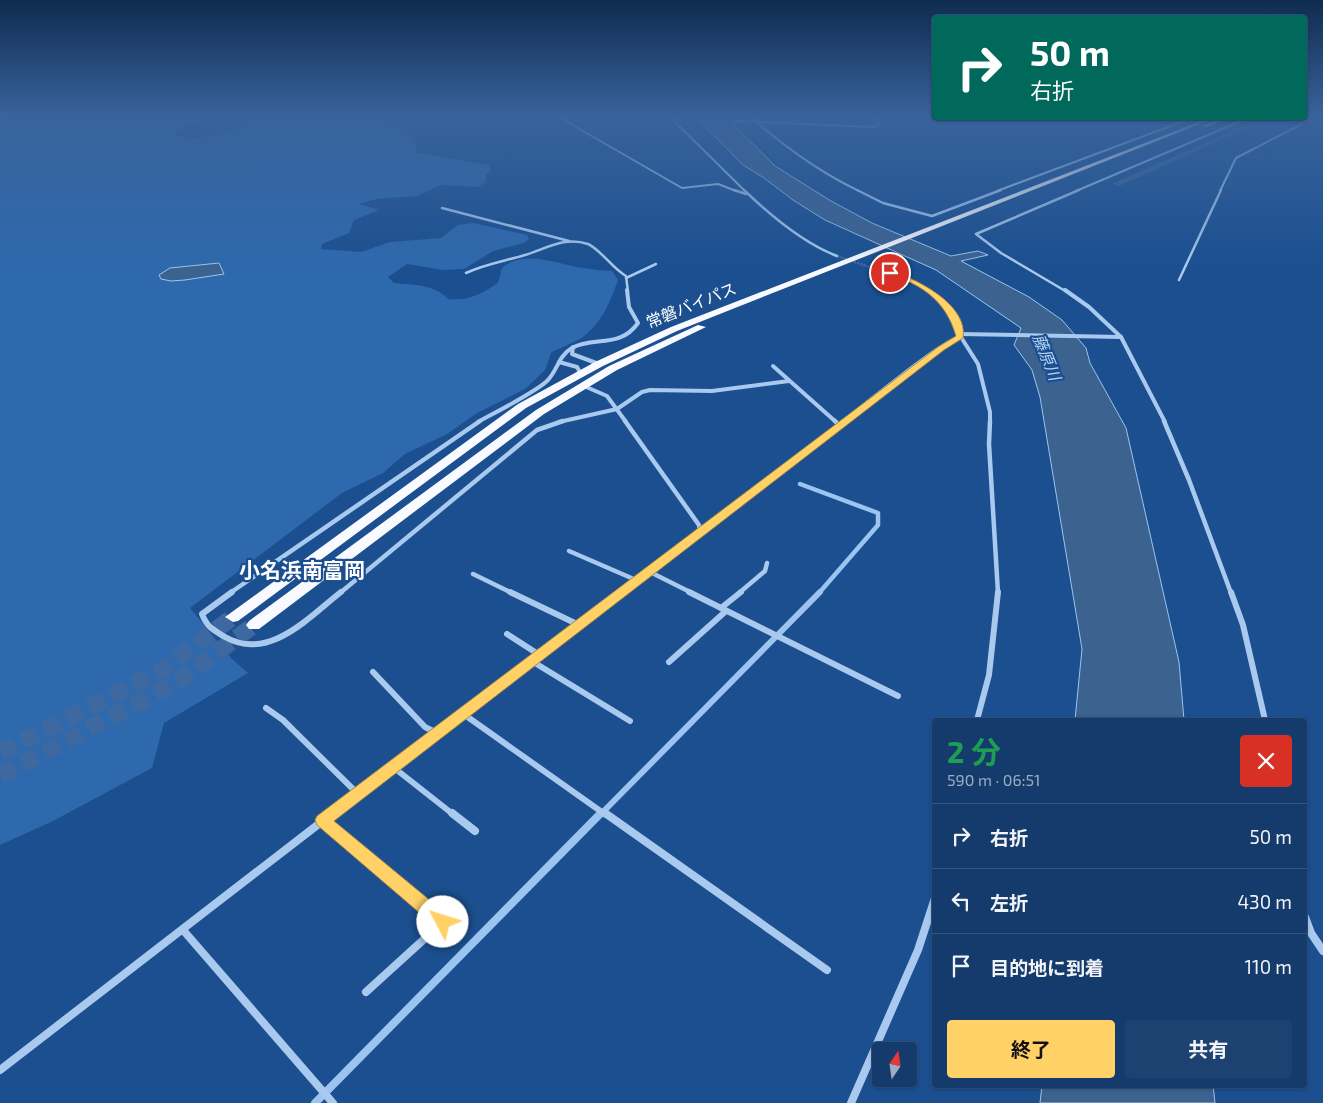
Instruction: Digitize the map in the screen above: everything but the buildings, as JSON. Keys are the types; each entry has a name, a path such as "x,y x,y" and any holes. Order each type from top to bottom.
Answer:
{"highway":[{"name":"常磐バイパス","path":"233,617 522,406 599,364 674,329 864,262 934,227 1091,165"},
{"name":"常磐バイパス","path":"254,625 540,412 613,368 705,325 1107,165"}],"street":[{"path":"643,165 682,188 718,184 727,186 739,193 747,194"},
{"path":"716,165 767,212 823,250 837,256"},
{"path":"812,165 828,176 883,203 932,216 1062,165"},
{"path":"1137,165 976,234 1001,252 1073,295 1121,337 1126,350 1159,409 1189,480 1243,625 1265,718"},
{"path":"1179,280 1233,165"},
{"path":"442,208 590,245 626,278 629,307 638,323 635,329 617,338 573,347 565,351 557,368 546,382 469,428 212,604 202,614 207,627 232,641 256,645 282,637 373,567 531,435 575,417 616,409 642,392 650,390 712,391 789,381"},
{"path":"466,273 488,263 527,254 550,244 572,242"},
{"path":"864,262 908,278 936,296 949,308 955,318 960,335 978,364 990,412 989,444 994,532 999,561 995,631 989,675 978,718"},
{"path":"626,278 656,264"},
{"path":"0,1070 577,624 960,335 1121,337"},
{"path":"573,347 571,350 572,354 599,364"},
{"path":"559,362 577,367 581,374"},
{"path":"773,366 840,425"},
{"path":"584,386 607,396 699,525 700,531"},
{"path":"569,551 636,580"},
{"path":"669,662 765,571 767,563"},
{"path":"648,571 898,696"},
{"path":"473,574 577,624"},
{"path":"507,634 538,654"},
{"path":"530,660 630,721"},
{"path":"373,672 425,727 436,733"},
{"path":"266,708 283,720 358,794"},
{"path":"462,713 827,970"},
{"path":"393,767 475,831"},
{"path":"323,820 443,922 366,992"},
{"path":"851,1103 918,950 932,907"},
{"path":"1307,922 1311,933 1323,951"},
{"path":"183,930 333,1103"}],"shaded area":[{"path":"0,165 489,165 491,170 486,175 486,182 478,187 441,185 417,196 377,199 359,204 379,210 354,220 349,233 322,244 321,249 361,252 390,242 441,238 458,225 473,223 527,235 529,239 524,243 493,251 464,269 443,270 407,264 388,277 394,283 416,285 436,290 448,299 462,299 474,296 492,287 498,283 502,268 511,262 521,259 542,259 587,269 612,271 618,280 609,303 596,325 583,337 551,353 545,370 525,389 477,413 447,434 405,454 383,473 342,493 190,608 232,659 248,673 164,723 152,768 51,822 0,845"}],"water":[{"name":"藤原川","path":"744,165 774,165 831,201 872,223 951,256 978,251 988,255 961,261 1029,297 1062,320 1086,348 1090,363 1126,428 1179,662 1184,718 1075,718 1082,649 1040,397 1032,370 1014,345 1021,328 936,270 825,220 793,200"},
{"path":"219,263 224,274 171,281 161,279 159,275 170,268"},
{"path":"1042,1088 1213,1088 1215,1103 1040,1103"}],"waterway":[{"path":"1116,184 1158,165"},
{"path":"800,484 878,513 878,525 819,593"},
{"path":"600,815 820,592"},
{"path":"315,1103 601,813"}],"tunnel":[{"path":"837,256 872,268"},
{"path":"0,753 163,669 233,617"},
{"path":"0,776 180,680 254,625"}],"district":[{"name":"小名浜南富岡","path":"302,571"}],"route":[{"path":"443,922 323,820 794,459 941,348 955,338 961,337 955,318 943,301 908,278 890,273"}]}
